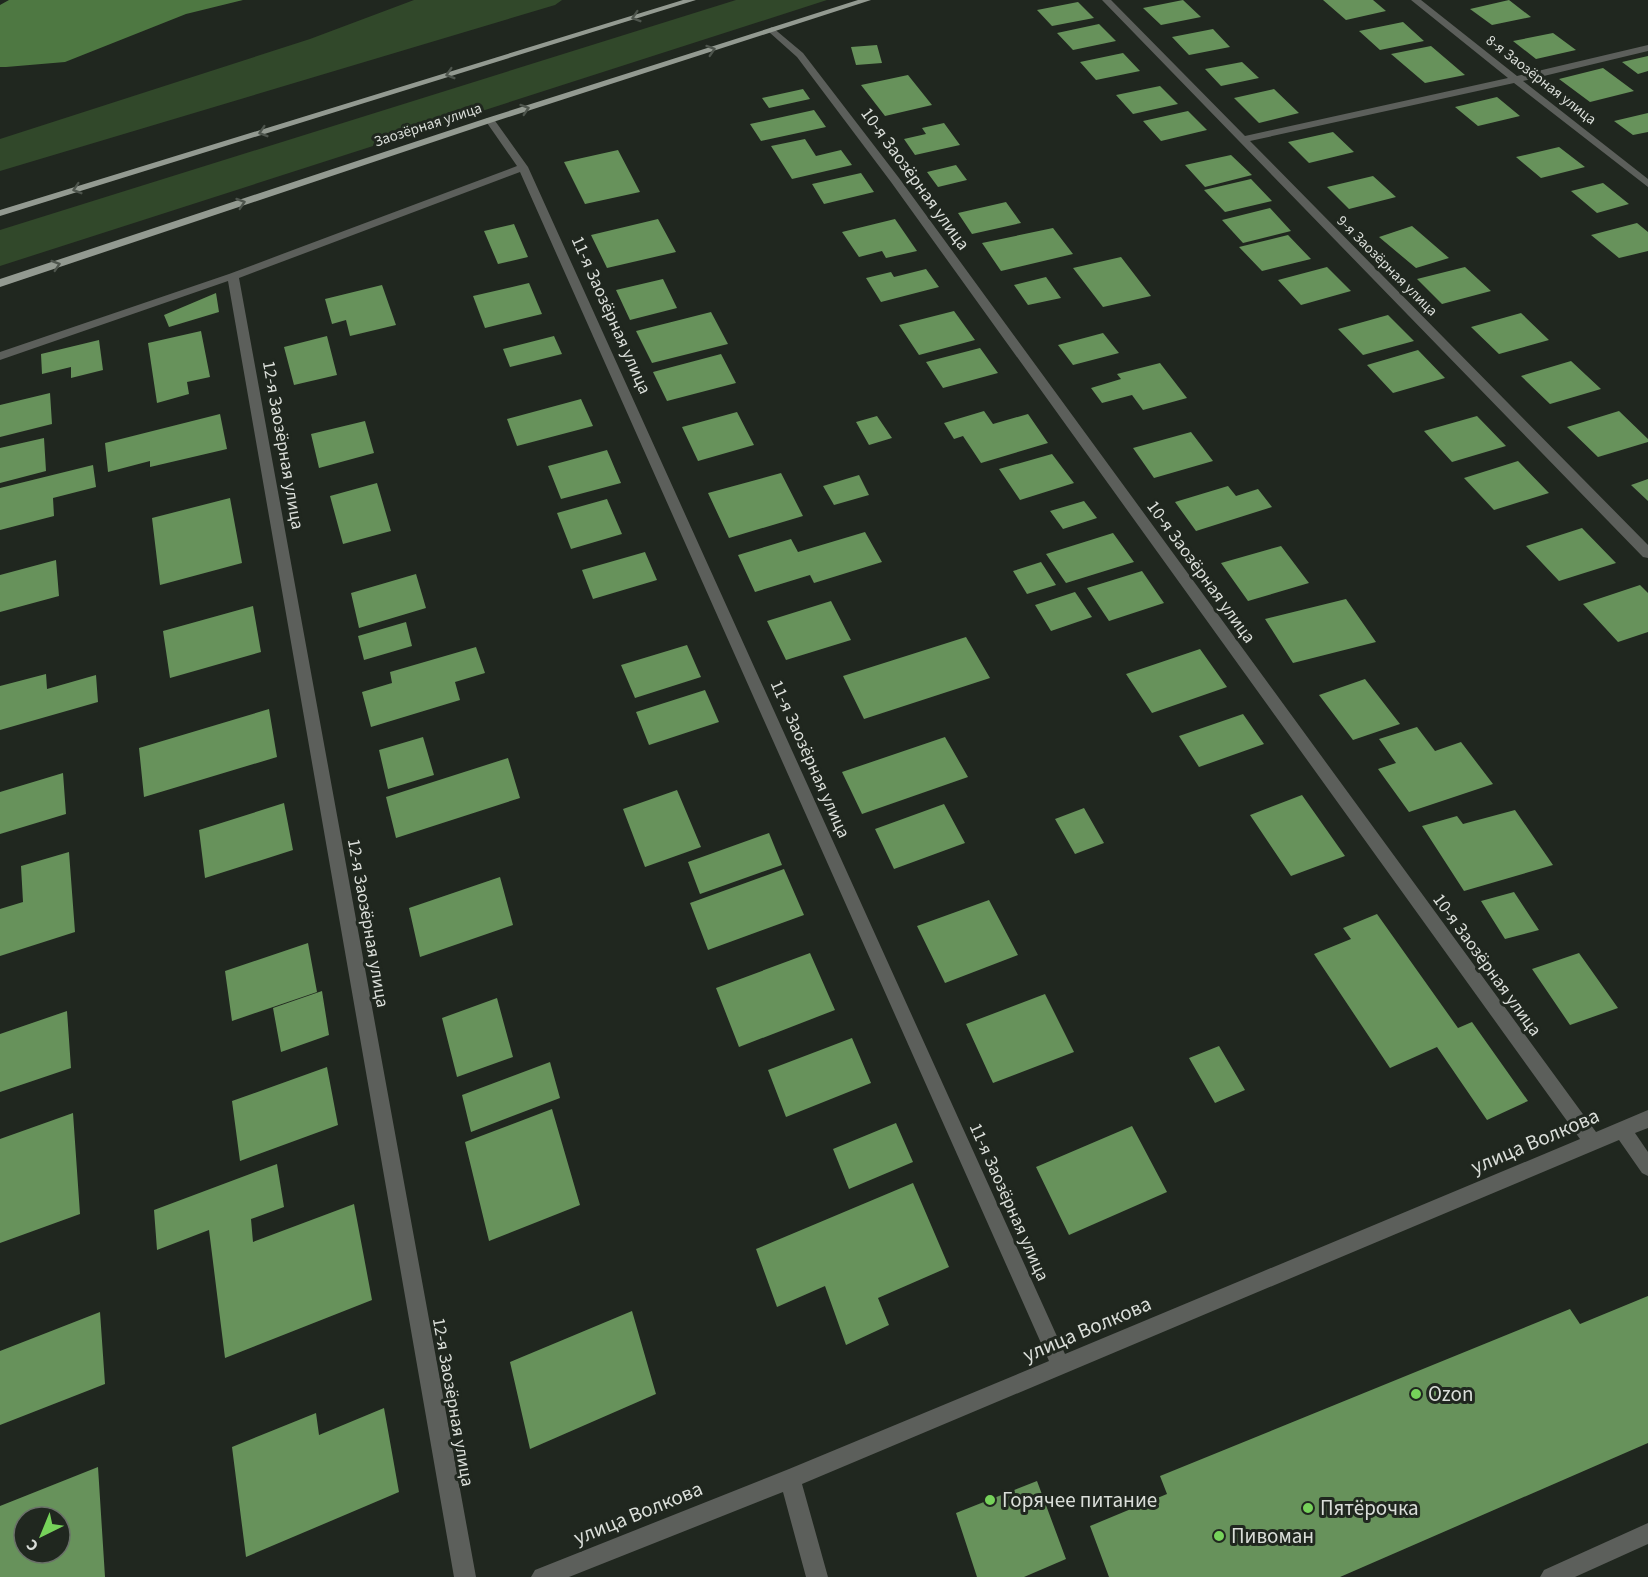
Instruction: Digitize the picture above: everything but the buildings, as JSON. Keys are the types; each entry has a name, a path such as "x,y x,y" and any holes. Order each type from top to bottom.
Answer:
{"main road":[{"path":"0,213 692,0"},
{"name":"Заозёрная улица","path":"0,284 490,120 867,0"}],"street":[{"name":"9-я Заозёрная улица","path":"1106,0 1648,553"},
{"name":"8-я Заозёрная улица","path":"1415,0 1648,184"},
{"name":"10-я Заозёрная улица","path":"772,30 800,55 895,180 1593,1142"},
{"path":"1242,140 1518,80 1648,48"},
{"name":"11-я Заозёрная улица","path":"490,120 523,167 1061,1366"},
{"path":"0,356 233,276 523,167"},
{"name":"12-я Заозёрная улица","path":"233,276 465,1577"},
{"name":"улица Волкова","path":"542,1577 790,1479 1648,1119"},
{"path":"1623,1130 1648,1167"},
{"path":"790,1479 817,1577"},
{"path":"1551,1577 1648,1533"}],"shaded area":[{"path":"9,0 243,0 186,14 65,62 0,67 0,5"},
{"path":"414,0 562,0 555,5 0,171 0,139 310,39"},
{"path":"736,0 827,0 0,266 0,230"}],"place":[{"name":"Ozon","path":"1416,1394"},
{"name":"Горячее питание","path":"990,1500"},
{"name":"Пятёрочка","path":"1308,1508"},
{"name":"Пивоман","path":"1219,1536"}]}
